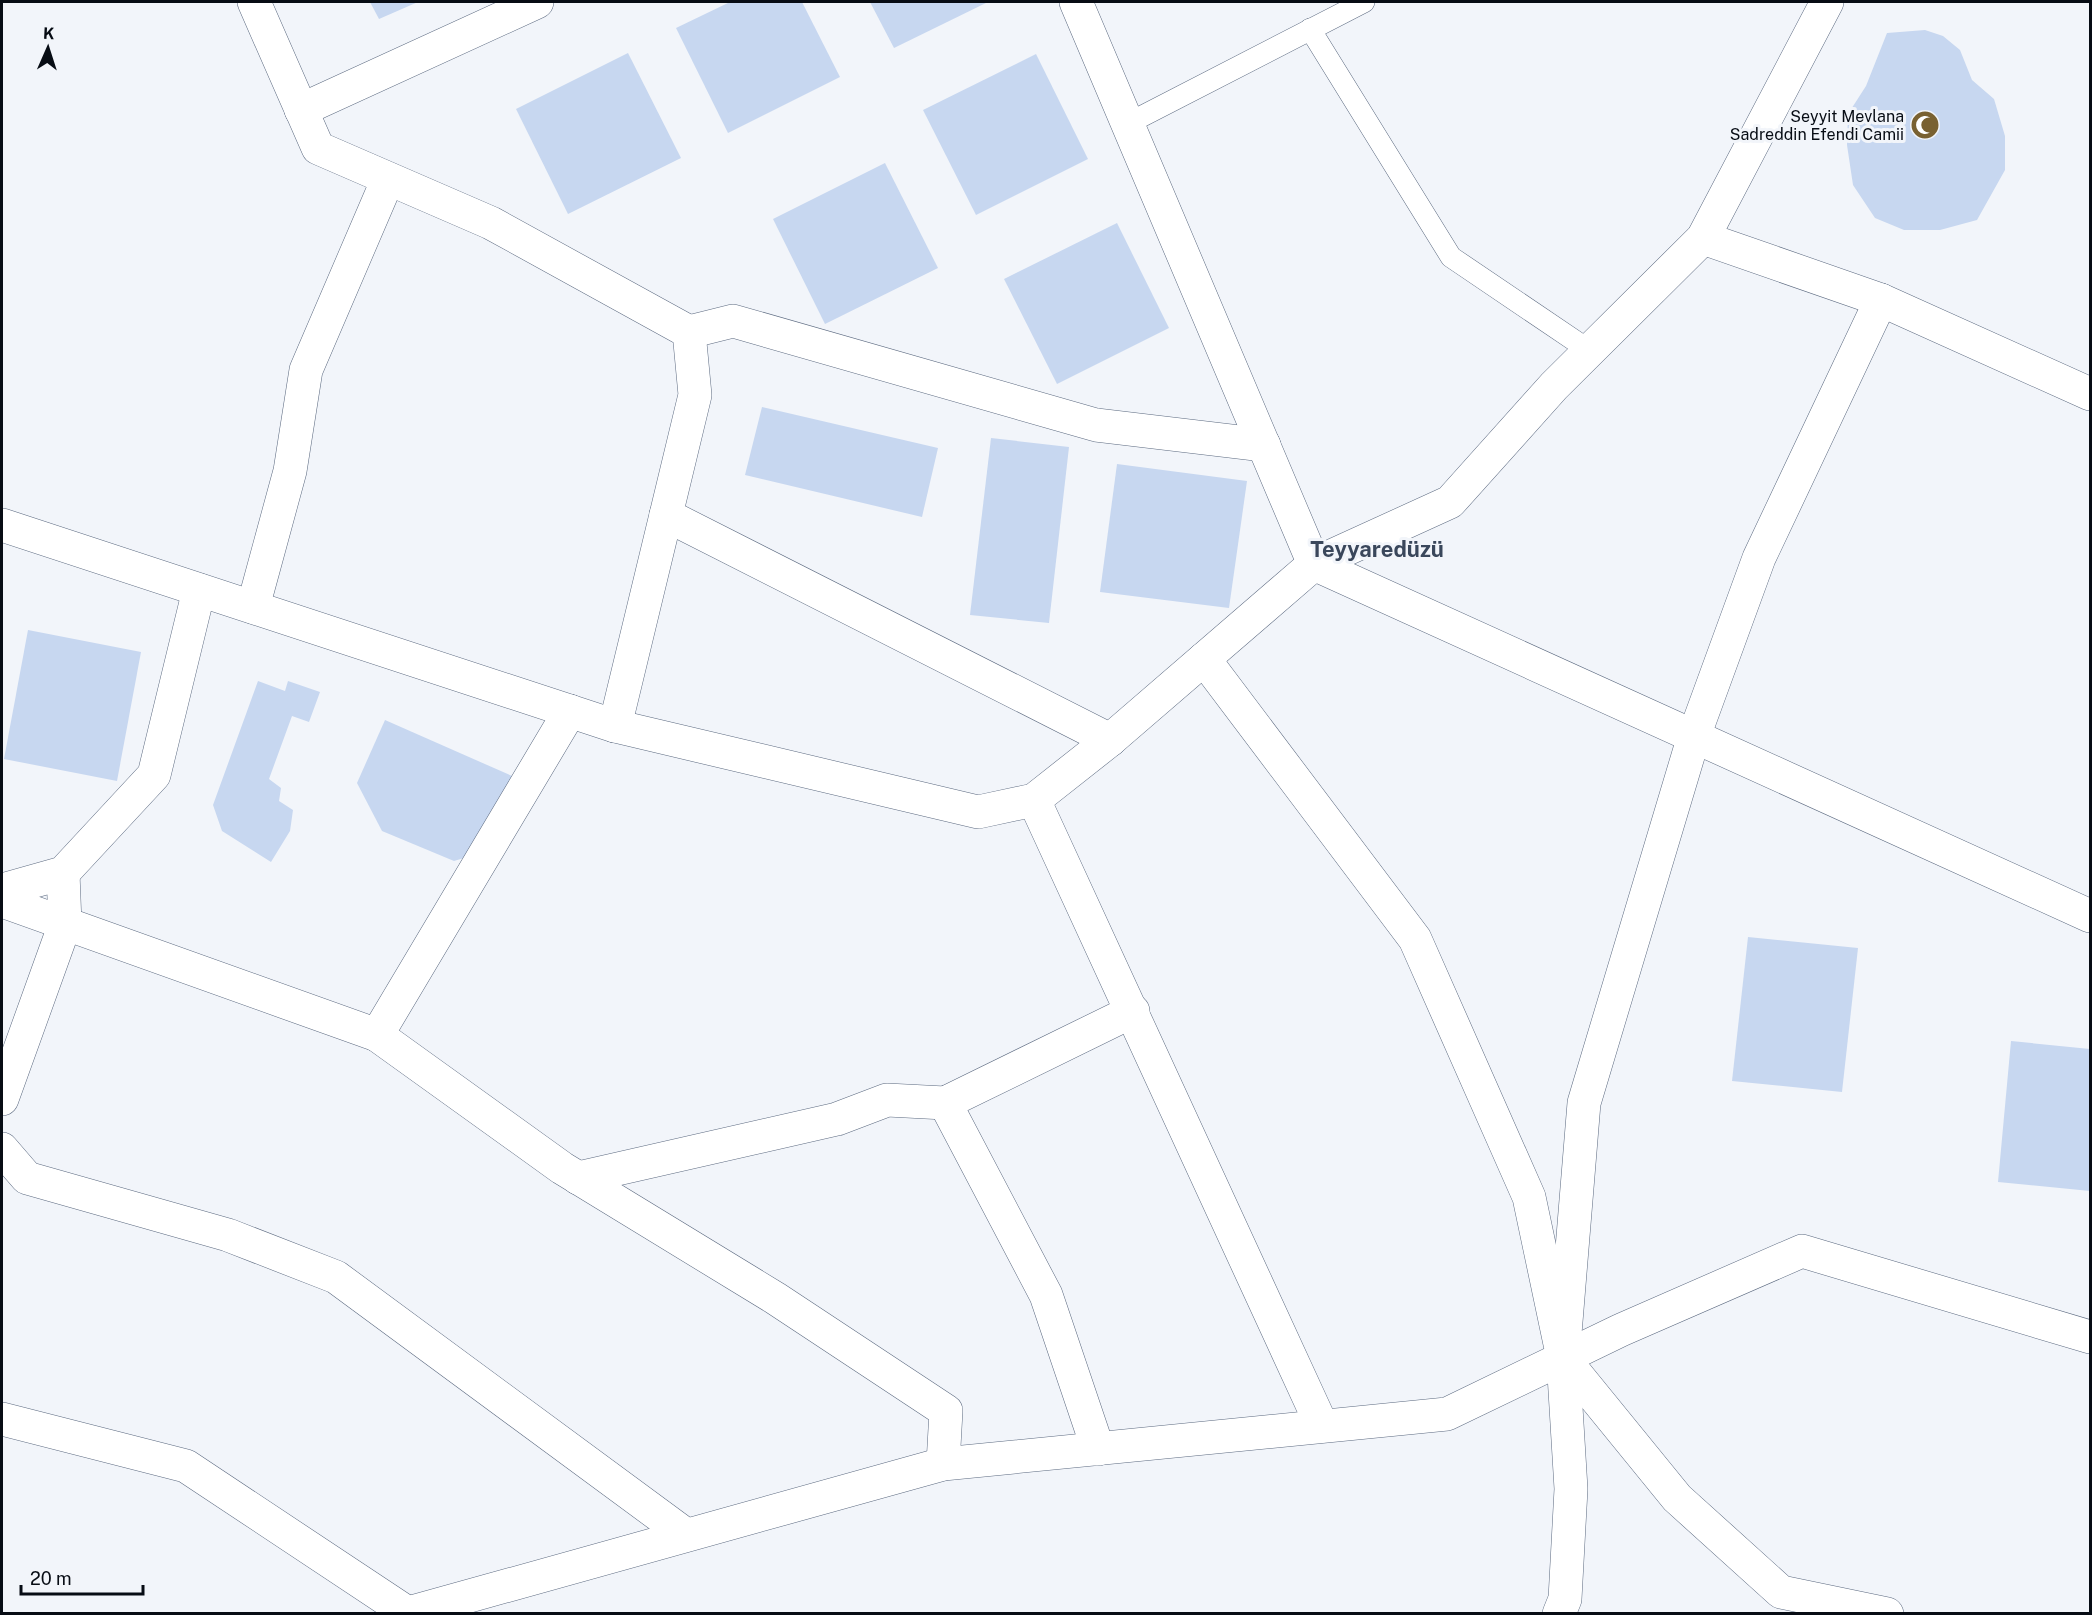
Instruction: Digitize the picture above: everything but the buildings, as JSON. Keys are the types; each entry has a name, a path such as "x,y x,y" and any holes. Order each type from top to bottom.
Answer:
{"street":[{"path":"254,2 318,148 490,223 688,332 733,321 1096,425 1263,445"},
{"path":"302,110 537,2"},
{"path":"1076,2 1314,564 2091,916"},
{"path":"2,525 615,726 978,812 1034,801 1110,740 1314,564 1450,502 1554,386 1703,238 1827,2"},
{"path":"253,607 290,471 306,370 388,179"},
{"path":"1703,238 1881,300 2091,394"},
{"path":"1559,1614 1565,1599 1571,1490 1563,1358 1584,1103 1694,736 1759,558 1881,300"},
{"path":"615,726 695,395 688,332"},
{"path":"666,515 1110,740"},
{"path":"2,890 63,873 154,775 199,590"},
{"path":"1204,658 1415,939 1529,1197 1563,1358 1677,1498 1796,1605 1887,1614"},
{"path":"377,1035 570,711"},
{"path":"1034,801 1133,1011 1322,1426"},
{"path":"2,1099 65,924 63,873"},
{"path":"2,901 377,1035 562,1168 775,1298 946,1411 943,1464"},
{"path":"578,1178 837,1119 887,1100 945,1103 1133,1011"},
{"path":"945,1103 1046,1295 1098,1449"},
{"path":"2,1149 27,1178 228,1235 336,1277 686,1535"},
{"path":"2,1419 186,1466 406,1613 943,1464 1447,1414 1622,1330 1802,1251 2091,1337"}],"lane":[{"path":"1127,124 1364,2"},
{"path":"1310,29 1451,257 1590,351"}],"place":[{"name":"Seyyit Mevlana Sadreddin Efendi Camii","path":"1925,125"}],"district":[{"name":"Teyyaredüzü","path":"1377,549"}]}
